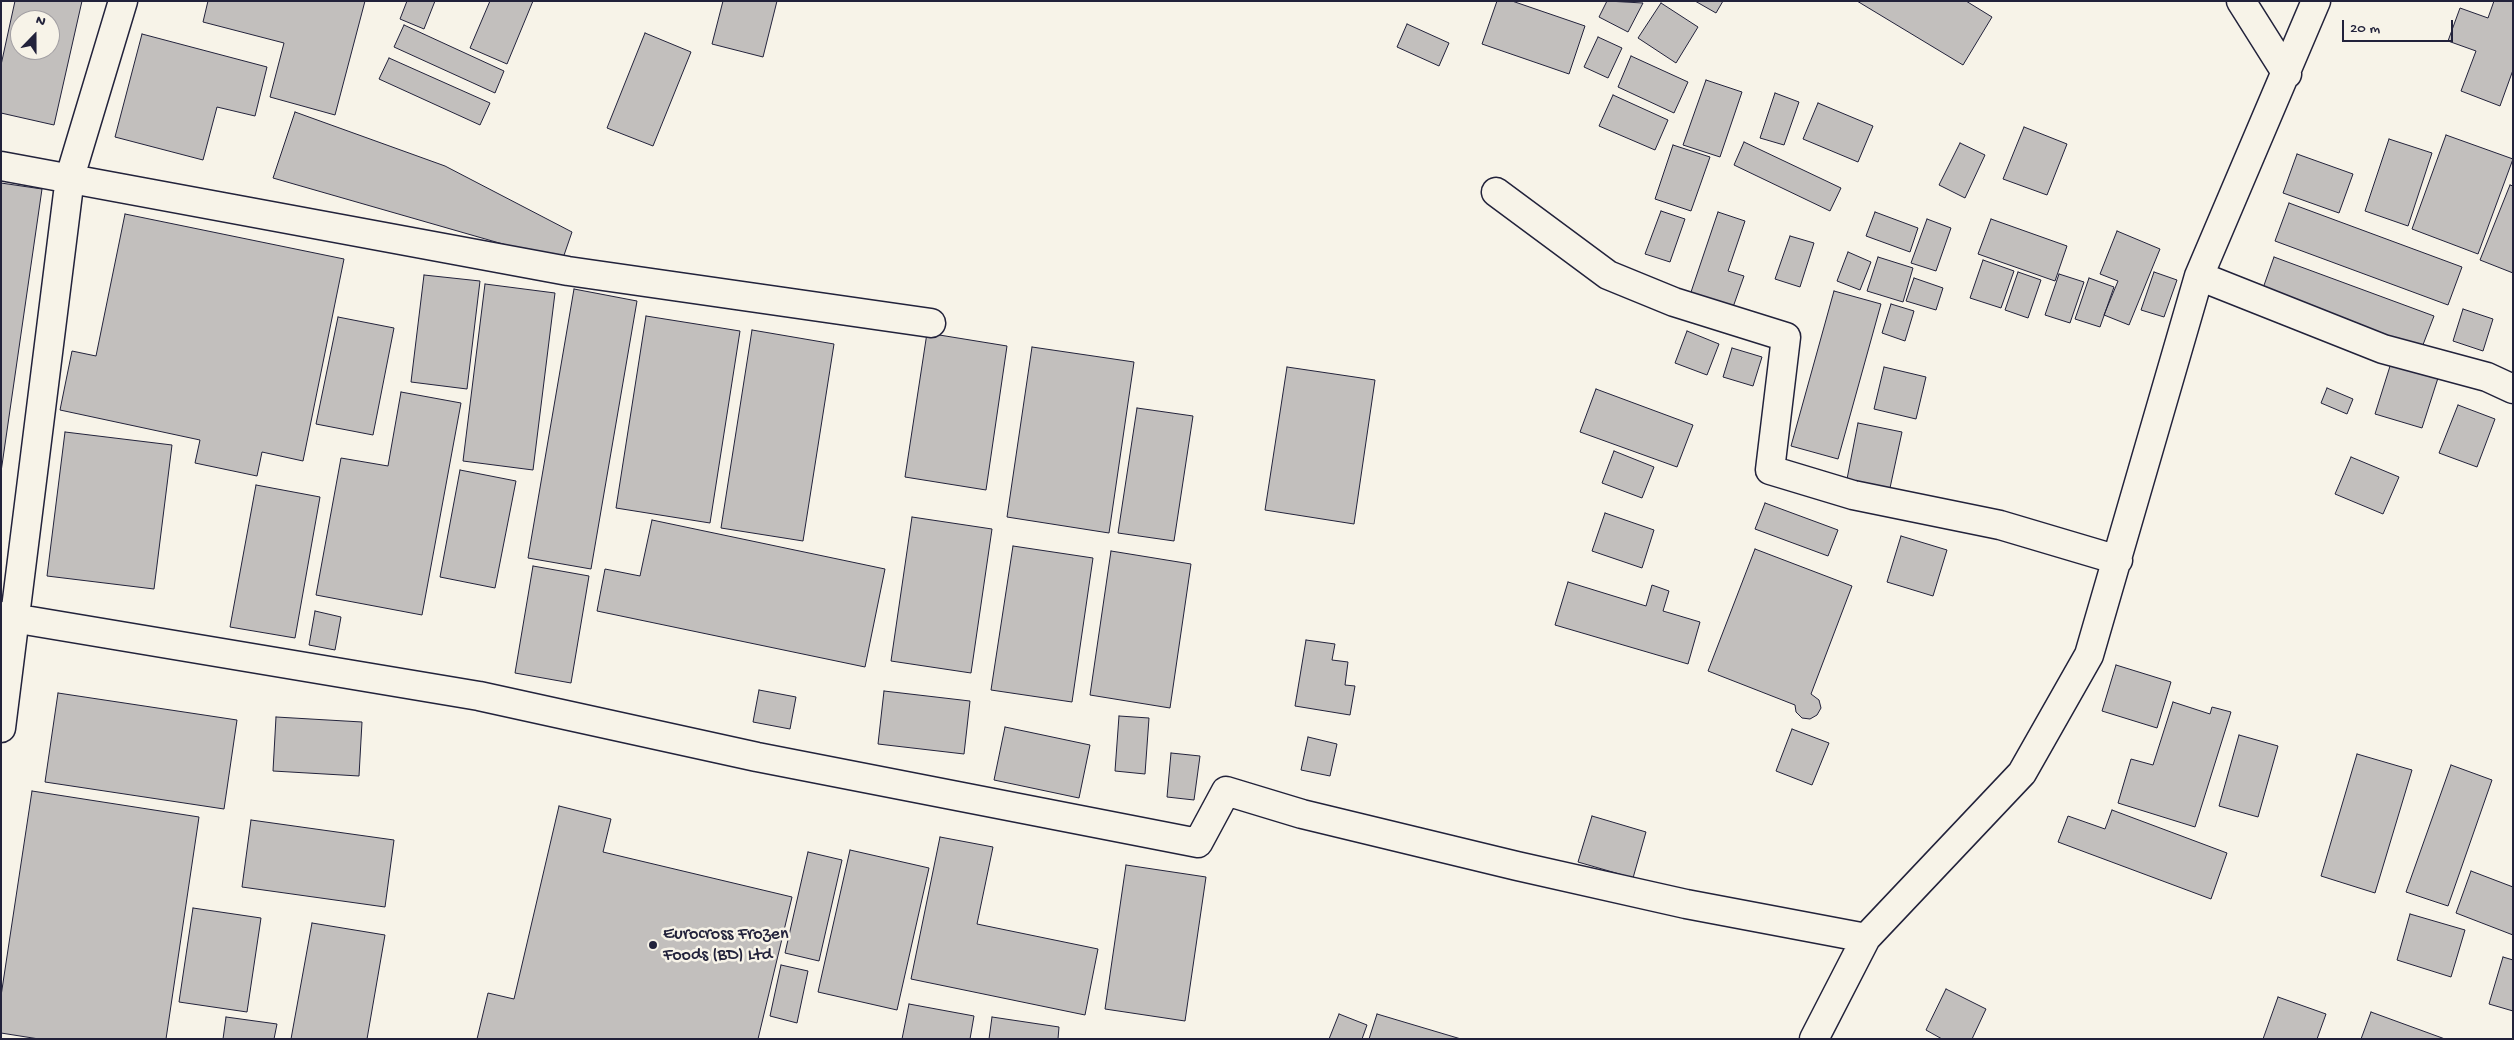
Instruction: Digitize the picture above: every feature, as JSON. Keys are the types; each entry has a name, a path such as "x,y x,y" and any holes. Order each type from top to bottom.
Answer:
{"street":[{"path":"1,728 8,617 70,178 123,1"},
{"path":"2241,1 2287,74"},
{"path":"1814,1039 1866,938 2022,773 2089,655 2199,276 2287,74 2316,1"},
{"path":"1,166 568,271 931,323"},
{"path":"1496,192 1608,275 1674,302 1786,337 1770,470 1853,495 2000,525 2118,560"},
{"path":"2199,276 2383,350 2486,376 2513,389"},
{"path":"8,617 479,696 757,757 1198,843 1226,791 1302,814 1516,866 1686,904 1866,938"}],"building":[{"path":"15,1 82,1 54,125 1,113 1,65 10,24 10,60 60,60 60,10 13,10"},
{"path":"208,1 365,1 335,115 270,97 284,43 203,22"},
{"path":"407,1 435,1 424,29 400,19"},
{"path":"490,1 533,1 507,64 470,48"},
{"path":"723,1 777,1 763,57 712,44"},
{"path":"1497,1 1512,1 1585,26 1569,74 1482,44"},
{"path":"1607,1 1643,3 1628,32 1599,17"},
{"path":"1695,1 1723,1 1716,13"},
{"path":"1857,1 1966,1 1992,17 1963,65"},
{"path":"2494,1 2513,1 2513,70 2500,106 2461,91 2476,51 2448,41 2460,8 2488,18"},
{"path":"1661,3 1698,27 1676,63 1638,38"},
{"path":"1407,24 1449,43 1439,66 1397,47"},
{"path":"404,25 504,71 495,93 394,47"},
{"path":"645,33 691,52 653,146 607,128"},
{"path":"142,34 267,67 255,116 217,107 203,160 115,137"},
{"path":"1598,37 1622,48 1608,78 1584,67"},
{"path":"1631,56 1688,82 1674,113 1618,87"},
{"path":"389,58 490,103 480,125 379,79"},
{"path":"1706,80 1742,92 1720,157 1683,145"},
{"path":"1775,93 1799,102 1784,145 1760,138"},
{"path":"1613,95 1668,120 1655,150 1599,126"},
{"path":"1818,103 1873,126 1858,162 1803,139"},
{"path":"295,112 445,166 572,232 562,261 273,178"},
{"path":"2024,127 2067,144 2047,195 2003,179"},
{"path":"2446,135 2513,159 2478,254 2412,229"},
{"path":"2389,139 2432,153 2408,226 2365,211"},
{"path":"1744,142 1841,188 1830,211 1734,165"},
{"path":"1960,143 1985,155 1965,198 1939,185"},
{"path":"1673,145 1710,157 1691,211 1655,199"},
{"path":"2297,154 2353,174 2339,213 2283,193"},
{"path":"1,183 42,189 1,472"},
{"path":"2510,185 2513,186 2513,273 2480,260"},
{"path":"2289,203 2462,267 2448,305 2275,241"},
{"path":"1661,211 1685,219 1670,262 1645,254"},
{"path":"1718,212 1745,221 1728,271 1744,276 1732,310 1690,295"},
{"path":"1875,212 1918,228 1910,252 1866,236"},
{"path":"125,214 344,259 303,461 262,452 257,476 195,463 200,440 60,410 72,351 96,356"},
{"path":"1927,219 1951,228 1936,271 1911,263"},
{"path":"1991,219 2067,246 2055,281 1978,254"},
{"path":"2117,231 2160,249 2129,325 2104,315 2118,281 2100,274"},
{"path":"1790,236 1814,243 1800,287 1775,279"},
{"path":"1848,252 1871,262 1860,290 1837,281"},
{"path":"1878,257 1913,268 1903,302 1867,291"},
{"path":"2274,257 2434,316 2421,350 2262,291"},
{"path":"1983,260 2014,271 2001,308 1970,298"},
{"path":"2018,272 2041,280 2028,318 2005,310"},
{"path":"2154,272 2177,280 2164,317 2141,310"},
{"path":"2059,274 2084,282 2070,323 2045,315"},
{"path":"424,275 480,281 467,389 411,382"},
{"path":"1914,278 1943,288 1936,310 1906,301"},
{"path":"2089,278 2114,287 2100,327 2075,319"},
{"path":"485,284 555,293 533,470 463,461"},
{"path":"574,289 637,301 591,569 528,558"},
{"path":"1834,291 1881,304 1838,459 1791,446"},
{"path":"1891,304 1914,311 1905,341 1882,333"},
{"path":"2463,309 2493,319 2483,351 2453,341"},
{"path":"646,316 740,331 710,523 616,508"},
{"path":"338,317 394,328 373,435 316,424"},
{"path":"752,330 834,344 803,541 721,528"},
{"path":"1687,331 1719,344 1707,375 1675,363"},
{"path":"927,333 1007,346 986,490 905,477"},
{"path":"1032,347 1134,362 1109,533 1007,517"},
{"path":"1732,348 1762,357 1753,386 1723,377"},
{"path":"2391,363 2438,378 2422,428 2375,414"},
{"path":"1287,367 1375,380 1354,524 1265,510"},
{"path":"1884,367 1926,377 1916,419 1874,409"},
{"path":"2327,388 2353,399 2347,414 2321,403"},
{"path":"1596,389 1693,425 1677,467 1580,432"},
{"path":"401,392 461,403 422,615 316,595 341,458 388,466"},
{"path":"2458,405 2495,419 2477,467 2439,453"},
{"path":"1137,408 1193,416 1174,541 1118,533"},
{"path":"1858,423 1902,432 1890,488 1847,479"},
{"path":"65,432 172,445 154,589 47,576"},
{"path":"1614,451 1654,467 1642,498 1602,483"},
{"path":"2351,457 2399,477 2383,514 2335,494"},
{"path":"460,470 516,481 495,588 440,577"},
{"path":"256,485 320,497 295,638 230,627"},
{"path":"1765,503 1838,530 1828,556 1755,529"},
{"path":"1605,513 1654,530 1642,568 1592,551"},
{"path":"912,517 992,529 971,673 891,661"},
{"path":"652,520 885,569 865,667 597,611 605,569 640,576"},
{"path":"1901,536 1947,550 1933,596 1887,582"},
{"path":"1013,546 1093,558 1072,702 991,690"},
{"path":"1755,549 1852,586 1811,694 1819,700 1821,708 1817,715 1810,719 1802,718 1796,712 1795,705 1708,671"},
{"path":"1111,551 1191,564 1170,708 1090,695"},
{"path":"533,566 589,576 571,683 515,673"},
{"path":"1568,582 1646,606 1652,585 1669,591 1663,611 1700,622 1688,664 1555,625"},
{"path":"315,611 341,617 335,650 309,645"},
{"path":"1306,640 1335,644 1332,660 1348,662 1345,685 1355,686 1350,715 1295,706"},
{"path":"2116,665 2171,682 2157,728 2102,711"},
{"path":"759,690 796,697 790,729 753,722"},
{"path":"884,691 970,701 964,754 878,744"},
{"path":"58,693 237,720 224,809 45,782"},
{"path":"2173,702 2210,714 2212,707 2231,712 2195,827 2118,803 2131,759 2153,765"},
{"path":"1119,716 1149,718 1145,774 1115,771"},
{"path":"276,717 362,722 359,776 273,771"},
{"path":"1005,727 1090,745 1079,798 994,780"},
{"path":"1792,729 1829,743 1812,785 1776,771"},
{"path":"2239,735 2278,746 2258,817 2219,806"},
{"path":"1308,737 1337,744 1330,776 1301,770"},
{"path":"1171,753 1200,756 1194,800 1167,797"},
{"path":"2357,754 2412,770 2375,893 2321,876"},
{"path":"2451,765 2492,780 2448,906 2406,892"},
{"path":"32,791 199,817 166,1039 39,1039 1,1033 1,996"},
{"name":"Eurocross Frozen Foods (BD) Ltd","path":"559,806 611,819 603,852 792,897 758,1039 477,1039 488,993 514,999"},
{"path":"2112,810 2227,853 2211,899 2058,842 2068,816 2105,829"},
{"path":"1592,816 1646,832 1633,878 1578,862"},
{"path":"251,820 394,840 385,907 242,887"},
{"path":"940,837 993,847 977,924 1098,949 1085,1015 911,979"},
{"path":"850,850 929,868 897,1010 818,992"},
{"path":"808,852 842,860 819,961 785,953"},
{"path":"1126,865 1206,877 1185,1021 1105,1009"},
{"path":"2471,871 2513,887 2513,935 2456,913"},
{"path":"193,908 261,918 247,1012 179,1002"},
{"path":"2410,914 2465,930 2451,977 2397,960"},
{"path":"312,923 385,935 367,1039 291,1039"},
{"path":"2503,957 2513,960 2513,1011 2489,1004"},
{"path":"781,965 808,971 797,1023 770,1016"},
{"path":"1946,989 1986,1009 1972,1039 1942,1039 1926,1030"},
{"path":"2278,997 2326,1014 2317,1039 2263,1039"},
{"path":"909,1004 974,1016 970,1039 902,1039"},
{"path":"2371,1012 2445,1039 2361,1039"},
{"path":"1339,1014 1367,1025 1362,1039 1329,1039"},
{"path":"1377,1014 1461,1039 1369,1039"},
{"path":"226,1017 277,1024 274,1039 223,1039"},
{"path":"992,1017 1059,1027 1058,1039 989,1039"}],"place":[{"name":"Eurocross Frozen Foods (BD) Ltd","path":"653,945"}]}
